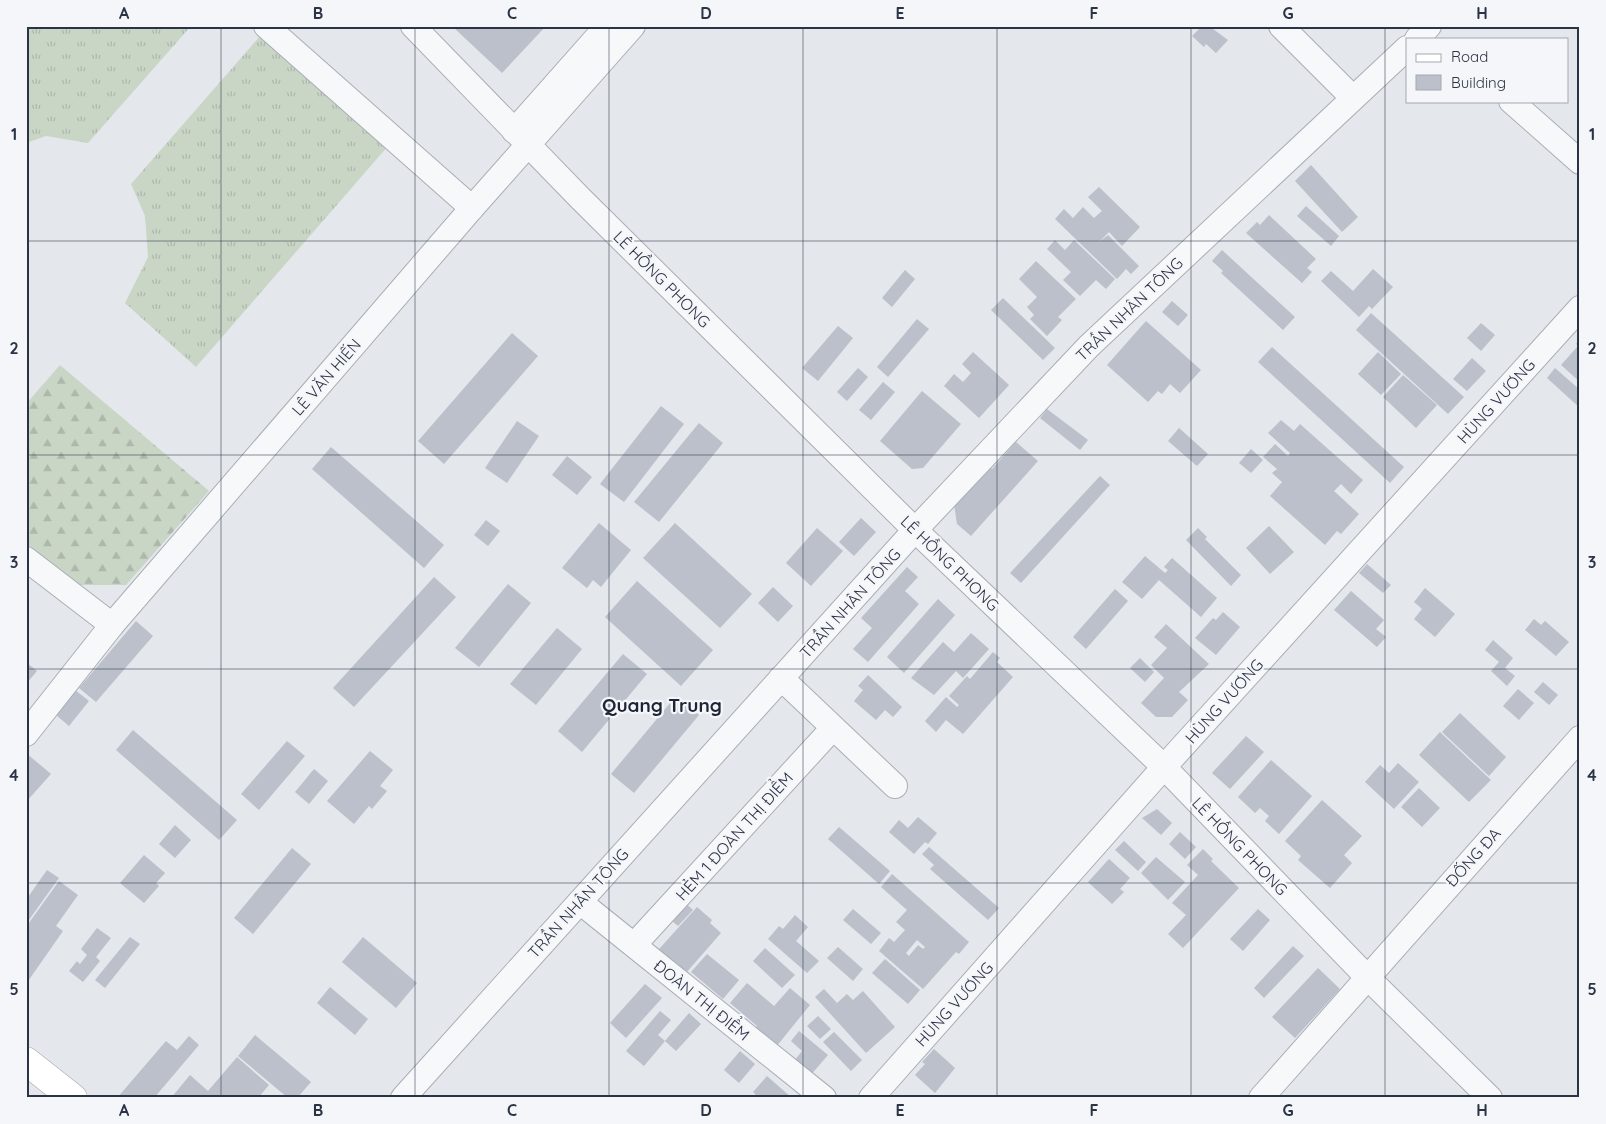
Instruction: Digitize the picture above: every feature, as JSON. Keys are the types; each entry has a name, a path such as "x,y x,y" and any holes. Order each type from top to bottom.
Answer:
{"main road":[{"path":"26,1061 73,1098"}],"street":[{"path":"266,26 472,208"},
{"name":"LÊ HỒNG PHONG","path":"413,26 521,139 915,530 1164,767 1367,977 1490,1098"},
{"name":"LÊ VĂN HIẾN","path":"26,734 112,626 472,208 521,139 607,26"},
{"name":"LÊ VĂN HIẾN","path":"521,139 633,26"},
{"path":"1281,26 1353,98"},
{"name":"TRẦN NHÂN TÔNG","path":"403,1098 915,530 1120,315 1406,50"},
{"path":"1511,102 1580,162"},
{"name":"HÙNG VƯƠNG","path":"871,1098 1164,767 1580,308"},
{"path":"26,560 112,626"},
{"path":"781,678 895,786"},
{"name":"HẺM 1 ĐOÀN THỊ ĐIỂM","path":"634,945 833,728"},
{"name":"ĐỐNG ĐA","path":"1261,1098 1277,1077 1580,738"},
{"name":"ĐOÀN THỊ ĐIỂM","path":"580,902 824,1098"}],"green space":[{"path":"26,26 191,26 88,143 46,136 26,143"},
{"path":"268,27 395,138 196,367 125,303 148,257 145,216 131,184"},
{"path":"60,365 209,491 126,585 79,585 26,544 26,404"}],"building":[{"path":"452,26 546,26 502,73"},
{"path":"1202,26 1209,26 1228,40 1216,53 1206,44 1204,47 1192,36"},
{"path":"1311,165 1358,217 1342,232 1295,181"},
{"path":"1099,187 1140,227 1122,246 1109,232 1098,243 1108,235 1139,266 1131,274 1126,269 1117,279 1055,219 1064,209 1073,218 1083,207 1094,218 1102,211 1088,197"},
{"path":"1306,206 1339,236 1331,246 1297,216"},
{"path":"1269,215 1316,259 1307,268 1312,272 1302,283 1246,233 1257,222 1260,225"},
{"path":"1055,240 1065,250 1074,240 1115,279 1106,289 1096,280 1080,296 1063,280 1071,272 1047,249"},
{"path":"1222,250 1295,317 1283,330 1221,273 1223,271 1212,261"},
{"path":"1036,261 1076,299 1058,317 1062,320 1047,336 1030,319 1034,315 1027,307 1037,297 1019,279"},
{"path":"1373,269 1393,287 1372,309 1369,306 1359,317 1321,281 1331,271 1353,291"},
{"path":"905,270 915,279 892,307 882,298"},
{"path":"1003,298 1055,348 1043,360 991,310"},
{"path":"1172,301 1188,315 1178,326 1162,312"},
{"path":"1371,313 1464,397 1448,414 1356,330"},
{"path":"917,319 929,329 888,377 877,367"},
{"path":"1146,321 1201,370 1180,393 1170,384 1162,394 1158,391 1148,402 1107,365"},
{"path":"1481,323 1495,335 1481,351 1467,338"},
{"path":"838,326 853,338 818,381 802,368"},
{"path":"512,333 538,356 444,464 418,441"},
{"path":"1580,339 1580,382 1561,365 1578,346 1576,344"},
{"path":"1272,347 1404,467 1390,483 1258,362"},
{"path":"973,352 1009,385 979,418 944,386 954,374 963,382 971,373 962,364"},
{"path":"1378,352 1401,374 1381,395 1358,374"},
{"path":"1472,358 1486,371 1467,391 1453,379"},
{"path":"858,368 868,377 847,401 837,392"},
{"path":"1555,368 1580,390 1580,408 1547,378"},
{"path":"1403,375 1437,405 1416,428 1383,397"},
{"path":"883,382 895,392 871,420 859,410"},
{"path":"922,391 961,424 923,468 912,469 880,441"},
{"path":"661,406 684,424 624,502 600,484"},
{"path":"1047,409 1088,440 1080,450 1040,418"},
{"path":"1281,420 1294,431 1300,424 1363,480 1351,494 1341,484 1334,491 1359,514 1341,534 1337,531 1325,545 1270,496 1282,482 1272,473 1277,469 1263,457 1275,444 1288,456 1290,453 1268,433"},
{"path":"517,421 539,436 507,483 485,468"},
{"path":"699,423 723,443 659,522 634,502"},
{"path":"1179,428 1208,454 1197,466 1168,441"},
{"path":"1016,442 1038,461 971,536 957,524 954,504 990,467 992,469"},
{"path":"331,447 444,545 424,568 312,469"},
{"path":"1251,449 1263,460 1251,473 1239,463"},
{"path":"567,456 592,477 577,495 552,475"},
{"path":"1100,476 1110,485 1021,583 1010,573"},
{"path":"861,518 876,532 854,556 839,542"},
{"path":"486,520 500,531 488,546 474,535"},
{"path":"599,523 631,550 601,587 593,580 587,588 562,568"},
{"path":"675,523 752,594 720,628 643,558"},
{"path":"1269,526 1294,552 1270,574 1246,548"},
{"path":"817,528 843,551 811,586 786,563"},
{"path":"1198,528 1207,537 1205,539 1241,575 1231,586 1186,540"},
{"path":"1145,556 1165,573 1168,570 1164,567 1172,558 1217,598 1201,617 1159,580 1142,599 1122,582"},
{"path":"1367,564 1391,585 1383,593 1359,573"},
{"path":"907,567 918,577 905,591 919,604 868,662 853,649 872,628 861,618"},
{"path":"434,577 456,597 354,707 333,688"},
{"path":"637,581 713,650 681,686 605,617"},
{"path":"508,584 531,603 479,667 455,648"},
{"path":"773,587 793,606 778,622 758,603"},
{"path":"1425,588 1455,614 1435,637 1414,619 1422,609 1414,602"},
{"path":"1115,589 1128,601 1086,649 1073,637"},
{"path":"1351,591 1384,620 1376,629 1386,637 1377,647 1334,610"},
{"path":"938,599 955,615 904,673 887,657"},
{"path":"1223,612 1240,627 1216,655 1195,638 1213,618 1216,620"},
{"path":"1534,619 1541,625 1545,621 1569,642 1556,656 1525,630"},
{"path":"136,621 153,636 96,702 79,688"},
{"path":"1166,624 1209,664 1179,692 1188,700 1172,717 1156,717 1141,703 1164,678 1151,665 1167,648 1154,637"},
{"path":"557,628 582,649 536,705 510,684"},
{"path":"971,633 989,649 963,678 956,671 934,695 911,678 943,642 954,652"},
{"path":"1493,640 1513,658 1505,668 1515,676 1507,686 1491,671 1499,662 1485,650"},
{"path":"993,652 1000,658 997,662 1013,677 963,734 946,720 936,732 925,721 946,697 957,707 959,705 949,696 967,676 970,679"},
{"path":"623,654 647,674 582,752 558,731"},
{"path":"1140,658 1154,672 1145,682 1130,668"},
{"path":"26,662 37,671 26,684"},
{"path":"868,675 902,707 893,717 885,710 876,720 854,701 863,690 858,686"},
{"path":"1543,682 1558,695 1549,705 1534,692"},
{"path":"1518,689 1534,703 1519,720 1503,706"},
{"path":"75,690 89,701 69,726 49,709"},
{"path":"676,696 699,715 634,793 611,774"},
{"path":"1460,713 1506,757 1489,776 1442,732"},
{"path":"133,730 237,820 219,840 116,750"},
{"path":"1440,732 1491,780 1469,802 1419,755"},
{"path":"1246,736 1264,752 1230,789 1212,773"},
{"path":"287,741 305,756 259,810 241,794"},
{"path":"370,751 393,770 380,786 387,791 372,809 369,806 354,824 327,801"},
{"path":"26,753 51,774 26,802"},
{"path":"1271,760 1312,796 1279,834 1265,821 1269,816 1260,808 1255,813 1238,797"},
{"path":"1398,763 1419,782 1394,809 1365,782 1380,765 1389,773"},
{"path":"314,769 328,781 309,804 295,792"},
{"path":"1419,788 1440,808 1422,827 1401,807"},
{"path":"1322,800 1362,836 1344,855 1352,863 1330,888 1298,860 1301,856 1285,841"},
{"path":"1157,809 1172,823 1161,835 1142,818"},
{"path":"918,817 937,833 928,844 925,842 914,854 889,832 899,820 908,828"},
{"path":"175,825 191,840 175,858 159,844"},
{"path":"839,827 890,871 879,884 828,839"},
{"path":"1180,832 1196,847 1185,859 1169,844"},
{"path":"1124,841 1146,862 1138,871 1115,850"},
{"path":"929,847 999,908 988,920 930,869 934,865 922,854"},
{"path":"292,848 311,864 253,934 234,918"},
{"path":"1203,849 1213,859 1211,861 1239,888 1183,948 1168,934 1186,915 1172,903 1198,875 1187,865"},
{"path":"144,855 165,873 156,883 159,886 144,903 120,883"},
{"path":"1156,857 1185,882 1168,900 1141,873"},
{"path":"1109,859 1130,878 1120,889 1124,892 1112,904 1088,882"},
{"path":"47,870 59,878 26,924 26,900"},
{"path":"892,874 969,942 959,954 956,952 923,989 879,951 889,938 894,942 905,930 896,922 907,910 881,887","holes":["917,940 925,947 923,949 918,945 909,956 906,953"]},
{"path":"59,881 78,895 56,926 63,931 26,984 26,927"},
{"path":"680,898 693,910 678,926 665,915"},
{"path":"697,907 712,920 710,923 721,933 678,982 651,958"},
{"path":"853,909 881,933 871,944 843,920"},
{"path":"1258,909 1270,920 1243,951 1230,939"},
{"path":"795,915 808,927 796,941 819,961 807,973 768,939 779,926 783,929"},
{"path":"97,928 111,938 96,957 100,961 83,982 69,971 77,961 80,964 87,955 81,949"},
{"path":"130,937 140,944 105,988 95,980"},
{"path":"363,937 417,983 396,1008 342,962"},
{"path":"1293,946 1304,956 1264,998 1254,988"},
{"path":"838,947 863,969 853,981 827,958"},
{"path":"765,948 795,975 782,988 753,961"},
{"path":"707,954 739,980 723,999 691,972"},
{"path":"885,959 920,990 908,1004 872,973"},
{"path":"1318,968 1340,989 1295,1038 1272,1017"},
{"path":"747,983 774,1006 790,988 810,1005 767,1058 746,1040 757,1026 730,1003"},
{"path":"645,984 662,998 626,1038 610,1023"},
{"path":"330,987 368,1019 355,1035 317,1003"},
{"path":"824,989 837,1003 847,994 853,1000 863,991 895,1027 866,1053 815,997"},
{"path":"660,1011 671,1020 658,1035 665,1041 644,1066 626,1051"},
{"path":"689,1013 701,1024 676,1051 665,1041"},
{"path":"818,1016 831,1029 820,1039 807,1026"},
{"path":"799,1031 828,1055 802,1085 786,1071 802,1051 791,1041"},
{"path":"834,1032 862,1060 851,1071 823,1042"},
{"path":"255,1035 311,1082 297,1098 288,1098 238,1056"},
{"path":"189,1036 199,1045 154,1098 117,1098 166,1041 177,1050"},
{"path":"934,1049 955,1068 935,1093 915,1075 925,1064 922,1062"},
{"path":"740,1051 755,1064 739,1083 724,1070"},
{"path":"237,1057 269,1085 258,1098 171,1098 190,1075 208,1091"},
{"path":"767,1076 792,1098 759,1098 753,1092"}],"district":[{"name":"Quang Trung","path":"662,705"}]}
